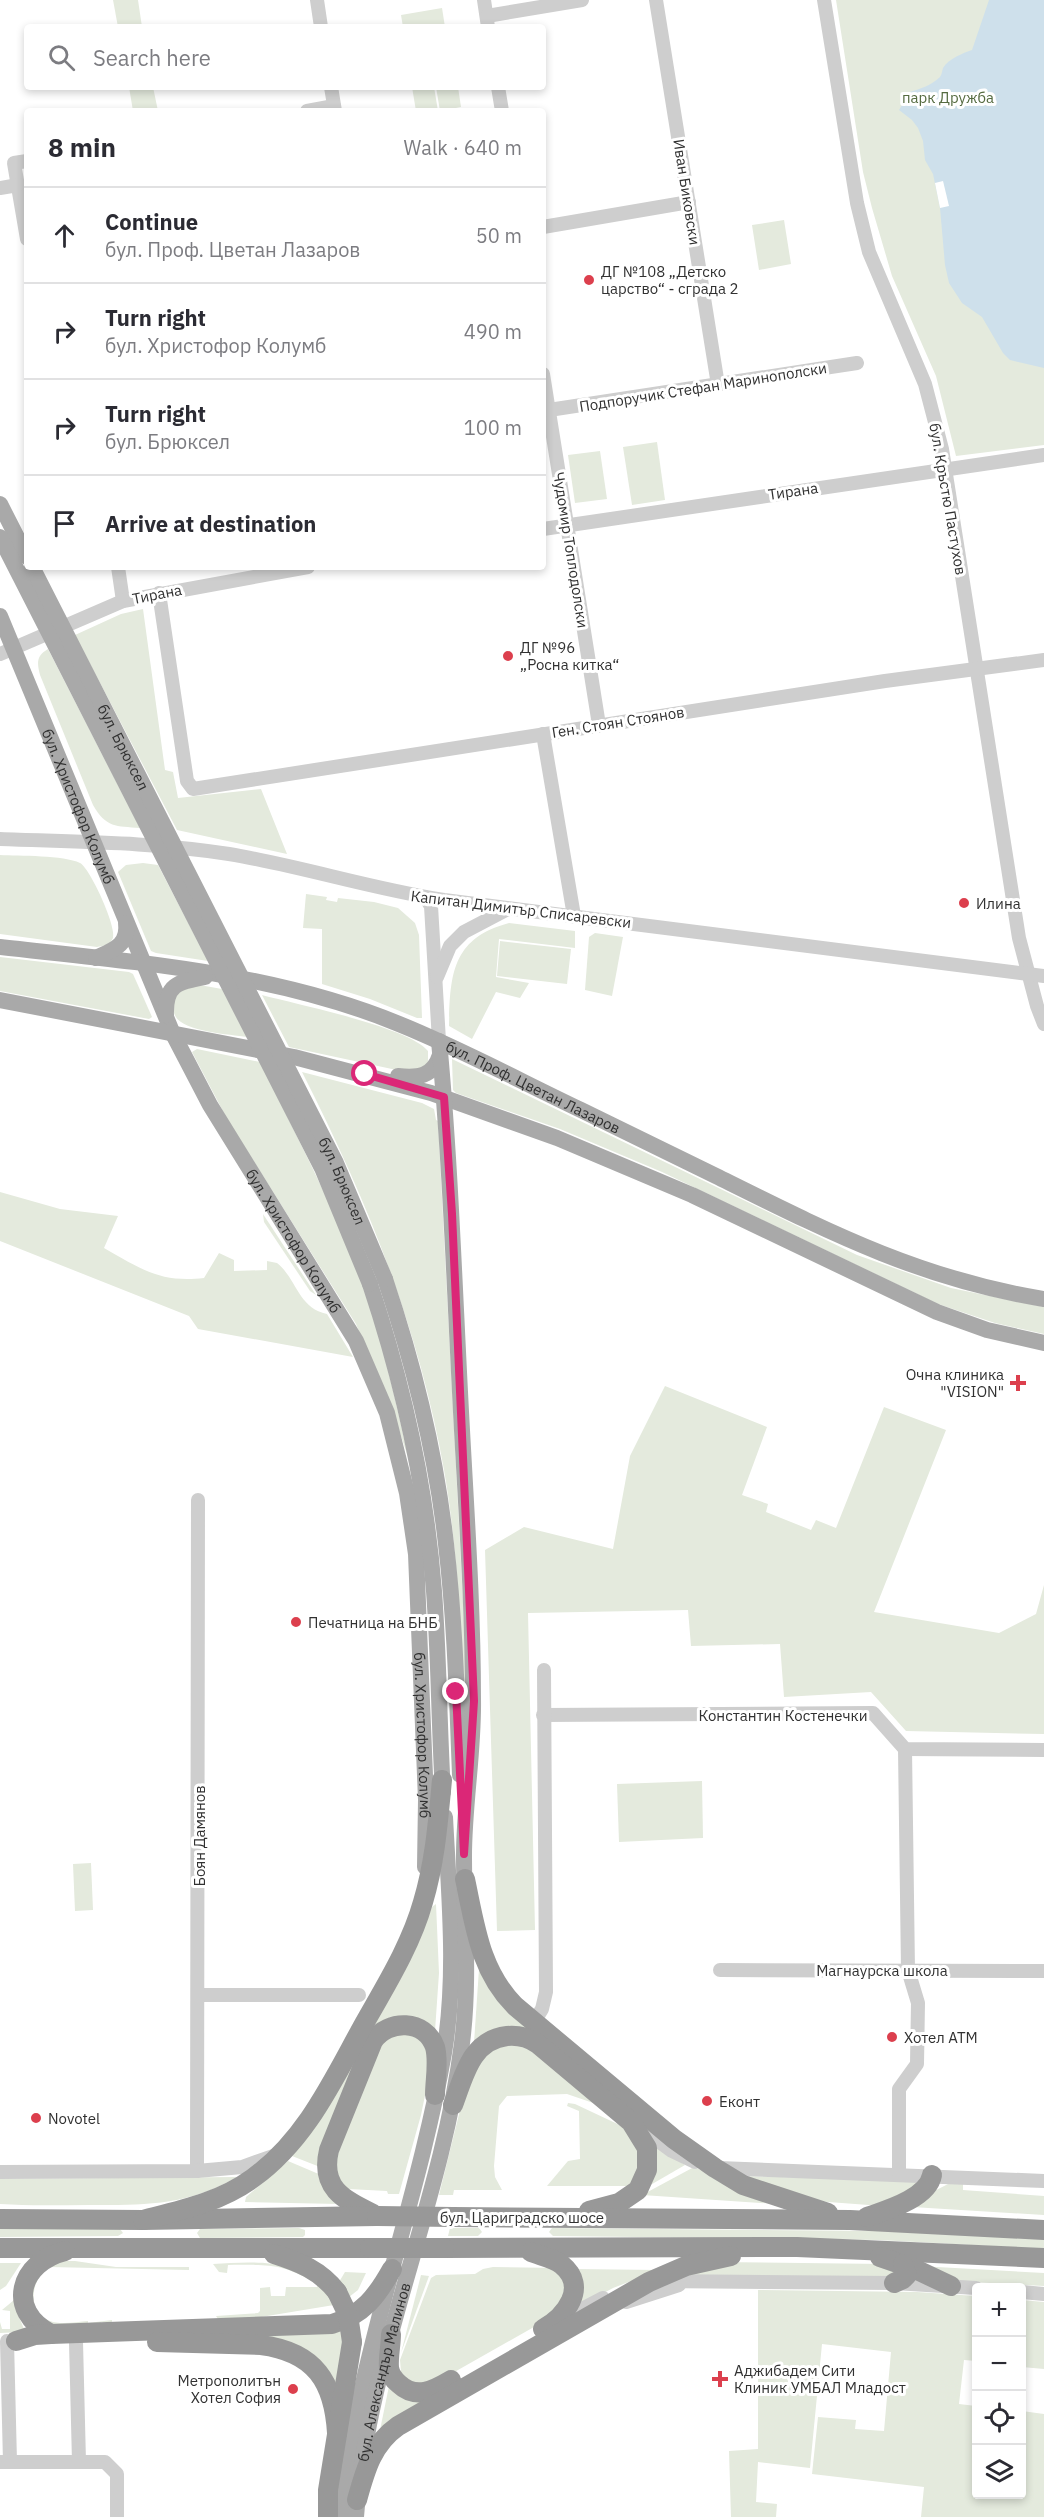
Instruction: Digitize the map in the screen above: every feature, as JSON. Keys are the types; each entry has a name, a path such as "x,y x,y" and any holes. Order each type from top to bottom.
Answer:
{"highway":[{"path":"143,2220 219,2198 253,2179 284,2152 313,2115 404,1952 423,1904 435,1851 442,1780"},
{"path":"465,1879 479,1946 490,1976 507,1999 674,2139 715,2168 743,2185 853,2221 903,2203 926,2188 931,2183 932,2175"},
{"path":"377,2216 351,2202 336,2190 329,2178 326,2163 328,2150 373,2041 382,2031 394,2025 410,2025 430,2039 436,2054 435,2095"},
{"path":"453,2105 467,2068 479,2048 493,2039 520,2036 538,2044 631,2122 642,2137 649,2154 648,2170 641,2186 630,2198 619,2203 565,2217"},
{"name":"бул. Цариградско шосе","path":"0,2219 565,2217 853,2221 1044,2230"},
{"path":"392,2334 390,2373 404,2389 424,2393 549,2326 570,2306 573,2293 571,2277 565,2268 554,2260 514,2247"},
{"path":"356,2509 375,2449 389,2433 649,2282 678,2269 709,2260 796,2247"},
{"name":"бул. Цариградско шосе","path":"0,2248 796,2247 1044,2258"},
{"path":"51,2334 31,2320 24,2307 23,2292 28,2276 39,2263 54,2254 90,2248"},
{"path":"251,2248 309,2267 322,2276 337,2292 348,2315 352,2342 327,2490 328,2517"},
{"path":"854,2249 903,2264 951,2286"},
{"path":"894,2283 903,2280 907,2275 903,2264"},
{"path":"8,2341 51,2334 332,2324 354,2316 369,2305 392,2269"},
{"path":"8,2341 34,2344 76,2342 251,2345 285,2350 303,2360 327,2384 336,2414 337,2433"}],"main road":[{"path":"0,504 24,551"},
{"name":"бул. Брюксел","path":"0,537 322,1168 378,1282 408,1350 422,1408 443,1522 454,1623 464,1854"},
{"name":"бул. Брюксел","path":"34,570 336,1163 378,1282 419,1480 434,1590 438,1674"},
{"name":"бул. Христофор Колумб","path":"0,616 7,651 93,842 173,1034 210,1105 356,1341 384,1403 407,1493 416,1554 426,1800 423,1904"},
{"path":"96,958 122,944 127,931 126,922"},
{"name":"бул. Проф. Цветан Лазаров","path":"0,947 215,975 271,985 351,1006 870,1250 947,1277 1044,1299"},
{"path":"166,1017 166,1000 172,988 184,981 215,975"},
{"path":"0,1000 294,1057 365,1074 444,1097 578,1146 692,1195 937,1312 987,1330 1044,1343"},
{"path":"365,1074 422,1076 432,1070 439,1048"},
{"path":"439,1048 448,1158 474,1701 464,1854 467,1974 465,2013 453,2105"},
{"path":"448,1158 454,1129 459,1119 471,1114 498,1116"},
{"path":"416,1554 438,1674"},
{"name":"бул. Христофор Колумб","path":"392,2269 435,2095 444,2050 451,1978 452,1937 438,1674"},
{"name":"бул. Александър Малинов","path":"356,2509 367,2435 453,2105"},
{"name":"бул. Александър Малинов","path":"340,2517 352,2437 392,2269"}],"street":[{"path":"317,0 321,24"},
{"path":"484,0 488,21 582,0"},
{"name":"Иван Биковски","path":"656,0 718,385"},
{"name":"бул. Кръстю Пастухов","path":"824,0 857,203 869,252 925,384 945,469 1018,938 1027,974 1044,1024"},
{"path":"331,90 334,108"},
{"path":"498,90 502,108"},
{"path":"24,161 14,163 24,221"},
{"path":"0,188 18,185"},
{"path":"546,226 689,202"},
{"name":"Подпоручик Стефан Маринополски","path":"549,410 857,363"},
{"name":"Чудомир Топлодолски","path":"546,392 598,726"},
{"name":"Тирана","path":"546,528 1044,455"},
{"path":"118,570 123,601"},
{"name":"Тирана","path":"7,651 123,601 291,570"},
{"name":"Ген. Стоян Стоянов","path":"159,593 187,780 193,789 976,668 1044,660"},
{"path":"543,734 574,916"},
{"name":"Капитан Димитър Списаревски","path":"0,839 93,842 230,854 425,897 1044,975"},
{"path":"425,897 431,906 439,1048"},
{"path":"435,982 450,946 464,932 508,909"},
{"name":"Боян Дамянов","path":"197,2171 198,1500"},
{"path":"534,2022 542,2009 546,1992 544,1670"},
{"name":"Константин Костенечки","path":"543,1715 873,1713 905,1749"},
{"path":"899,2174 899,2089 917,2064 918,2003 908,1970 905,1749 1044,1750"},
{"name":"Магнаурска школа","path":"720,1970 1044,1971"},
{"path":"198,1995 359,1995"},
{"path":"631,2122 672,2151 715,2168 1044,2181"},
{"path":"0,2172 197,2171 242,2167 284,2152"},
{"path":"549,2326 616,2292 649,2282 894,2283 972,2288"},
{"path":"585,2318 687,2282"},
{"path":"1026,2292 1044,2294"},
{"path":"8,2341 5,2462 105,2462 117,2474 117,2517"},
{"path":"76,2342 79,2462"}],"green space":[{"path":"113,0 138,0 142,24 117,24"},
{"name":"парк Дружба","path":"836,0 1044,0 1044,445 956,456 936,376 892,276 872,208 863,172"},
{"path":"442,8 445,24 402,24 401,15"},
{"path":"130,90 154,90 157,108 132,108"},
{"path":"412,90 434,90 438,108 416,108"},
{"path":"436,90 458,90 461,107 440,108"},
{"path":"784,220 791,264 759,270 752,225"},
{"path":"657,442 665,500 632,505 623,447"},
{"path":"600,451 607,499 575,503 568,455"},
{"path":"143,609 165,770 173,772 178,798 261,789 287,854 177,830 75,635 121,614"},
{"path":"48,649 140,828 124,827 107,822 93,805 40,675 38,660 41,654"},
{"path":"0,855 53,857 80,863 90,875 107,911 113,932 112,940 106,945 97,947 0,934"},
{"path":"143,863 158,865 208,961 151,951 118,872 126,865"},
{"path":"306,894 327,897 326,900 337,902 338,898 374,902 398,908 415,923 419,935 422,1018 322,984 322,929 303,928"},
{"path":"509,923 575,931 575,948 499,939 496,977 529,983 520,998 496,992 472,1039 449,1026 453,975 465,949 476,938"},
{"path":"595,933 623,937 612,996 585,990 589,937"},
{"path":"500,941 571,949 567,984 497,976"},
{"path":"0,957 129,972 133,974 152,1017 149,1019 0,991"},
{"path":"194,984 222,989 247,1037 206,1031 185,1024 178,1019 173,1011 173,994"},
{"path":"262,995 350,1017 399,1033 417,1042 428,1051 428,1066 406,1072 289,1047"},
{"path":"197,1049 260,1062 322,1188 362,1284 383,1352 409,1460 396,1421 356,1324 226,1117 192,1052"},
{"path":"452,1059 857,1255 951,1288 1044,1307 1044,1334 995,1323 938,1304 662,1172 560,1129 456,1093 453,1090"},
{"path":"302,1072 422,1103 434,1109 438,1121 465,1640 467,1728 453,1534 444,1470 433,1417 405,1315 388,1266 348,1168"},
{"path":"0,1192 60,1209 118,1216 104,1248 151,1273 175,1278 204,1278 219,1253 234,1260 234,1271 267,1270 267,1261 277,1263 310,1306 327,1314 353,1357 198,1329 189,1316 0,1241"},
{"path":"263,1214 316,1295 310,1291 264,1222"},
{"path":"665,1386 767,1427 742,1495 768,1504 766,1512 811,1530 816,1520 836,1528 884,1407 946,1430 874,1612 999,1633 1036,1614 1044,1585 1044,1734 906,1731 871,1692 784,1697 780,1644 691,1646 688,1610 528,1613 535,1930 497,1931 485,1550 524,1527 613,1549 630,1456"},
{"path":"702,1781 703,1838 619,1842 617,1784"},
{"path":"91,1863 93,1910 75,1911 73,1864"},
{"path":"436,1904 439,1973 435,2031 388,2020 320,2167 292,2156 323,2115 421,1935 432,1907"},
{"path":"479,1969 539,2034 474,2043"},
{"path":"399,2030 424,2041 431,2066 421,2115 399,2194 388,2194 387,2191 348,2189 338,2180 333,2151 378,2044"},
{"path":"522,2043 602,2106 567,2094 507,2096 499,2106 494,2166 495,2177 502,2190 454,2190 453,2195 439,2195 466,2086 486,2050"},
{"path":"568,2103 575,2104 626,2128 643,2153 632,2186 547,2186 568,2161 580,2159 579,2111 567,2106"},
{"path":"651,2142 685,2165 647,2187"},
{"path":"288,2161 321,2175 338,2204 245,2202 246,2197"},
{"path":"694,2167 777,2204 642,2195"},
{"path":"742,2176 922,2182 882,2206 815,2201"},
{"path":"237,2177 201,2194 165,2202 109,2205 0,2204 0,2179"},
{"path":"950,2183 963,2184 963,2190 1044,2196 1044,2215 912,2207 913,2202"},
{"path":"0,2228 120,2229 123,2233 118,2236 0,2237"},
{"path":"299,2228 305,2230 303,2237 200,2238 197,2233 200,2229"},
{"path":"450,2228 479,2228 482,2232 478,2236 448,2236"},
{"path":"552,2228 881,2231 1044,2239 1044,2249 879,2240 553,2236 549,2232"},
{"path":"75,2261 116,2267 189,2267 189,2270 48,2267 35,2287 34,2303 42,2317 59,2323 112,2320 112,2324 101,2322 100,2325 64,2328 53,2326 37,2315 33,2306 31,2297 34,2279 50,2263"},
{"path":"716,2262 900,2266 898,2278 674,2277"},
{"path":"0,2263 21,2263 6,2286 0,2290"},
{"path":"267,2263 294,2269 318,2282 334,2305 255,2318 218,2319 216,2316 258,2313 260,2311 260,2288 270,2287 271,2296 285,2296 286,2287 317,2287 317,2284 294,2272 274,2266 228,2265 227,2273 219,2272 213,2264"},
{"path":"919,2266 1044,2273 1044,2286 1026,2285 1026,2283 951,2281"},
{"path":"493,2267 558,2268 568,2289 548,2319 428,2387 409,2385 401,2372 400,2360 431,2278 436,2275 475,2274"},
{"path":"574,2269 660,2270 613,2288 578,2307"},
{"path":"345,2272 366,2273 358,2290 349,2297 339,2282"},
{"path":"421,2275 429,2276 401,2353"},
{"path":"758,2290 917,2292 972,2296 972,2361 964,2360 959,2404 972,2406 972,2499 1026,2499 1026,2412 1044,2414 1044,2517 921,2517 924,2487 812,2474 818,2417 856,2420 855,2429 884,2431 891,2352 822,2344 810,2468 758,2462 756,2502 777,2504 776,2517 731,2517 729,2451 758,2449"},
{"path":"14,2300 24,2329 22,2332 0,2333 0,2322 2,2329 10,2329 10,2311 2,2310"},
{"path":"1026,2300 1044,2302 1044,2369 1026,2367"},
{"path":"342,2329 343,2342 336,2383 322,2364 257,2337 283,2333"},
{"path":"389,2386 434,2397 380,2430"}],"water":[{"path":"989,0 1044,0 1044,368 1010,360 1003,353 982,317 962,303 949,283 945,265 940,208 933,174 925,160 923,141 918,128 899,110 910,92 933,82 940,77 948,62 972,50"}],"pier":[{"path":"943,181 949,206 940,208 935,183"}],"place":[{"name":"ДГ №108 „Детско царство“ - сграда 2","path":"589,280"},
{"name":"ДГ №96 „Росна китка“","path":"508,656"},
{"name":"Илина","path":"964,903"},
{"name":"Очна клиника \"VISION\"","path":"1018,1383"},
{"name":"Печатница на БНБ","path":"296,1622"},
{"name":"Хотел АТМ","path":"892,2037"},
{"name":"Еконт","path":"707,2101"},
{"name":"Novotel","path":"36,2118"},
{"name":"Аджибадем Сити Клиник УМБАЛ Младост","path":"720,2379"},
{"name":"Метрополитън Хотел София","path":"293,2389"}],"route":[{"path":"365,1074 444,1097 452,1214 474,1701 464,1854 456,1692"}]}
